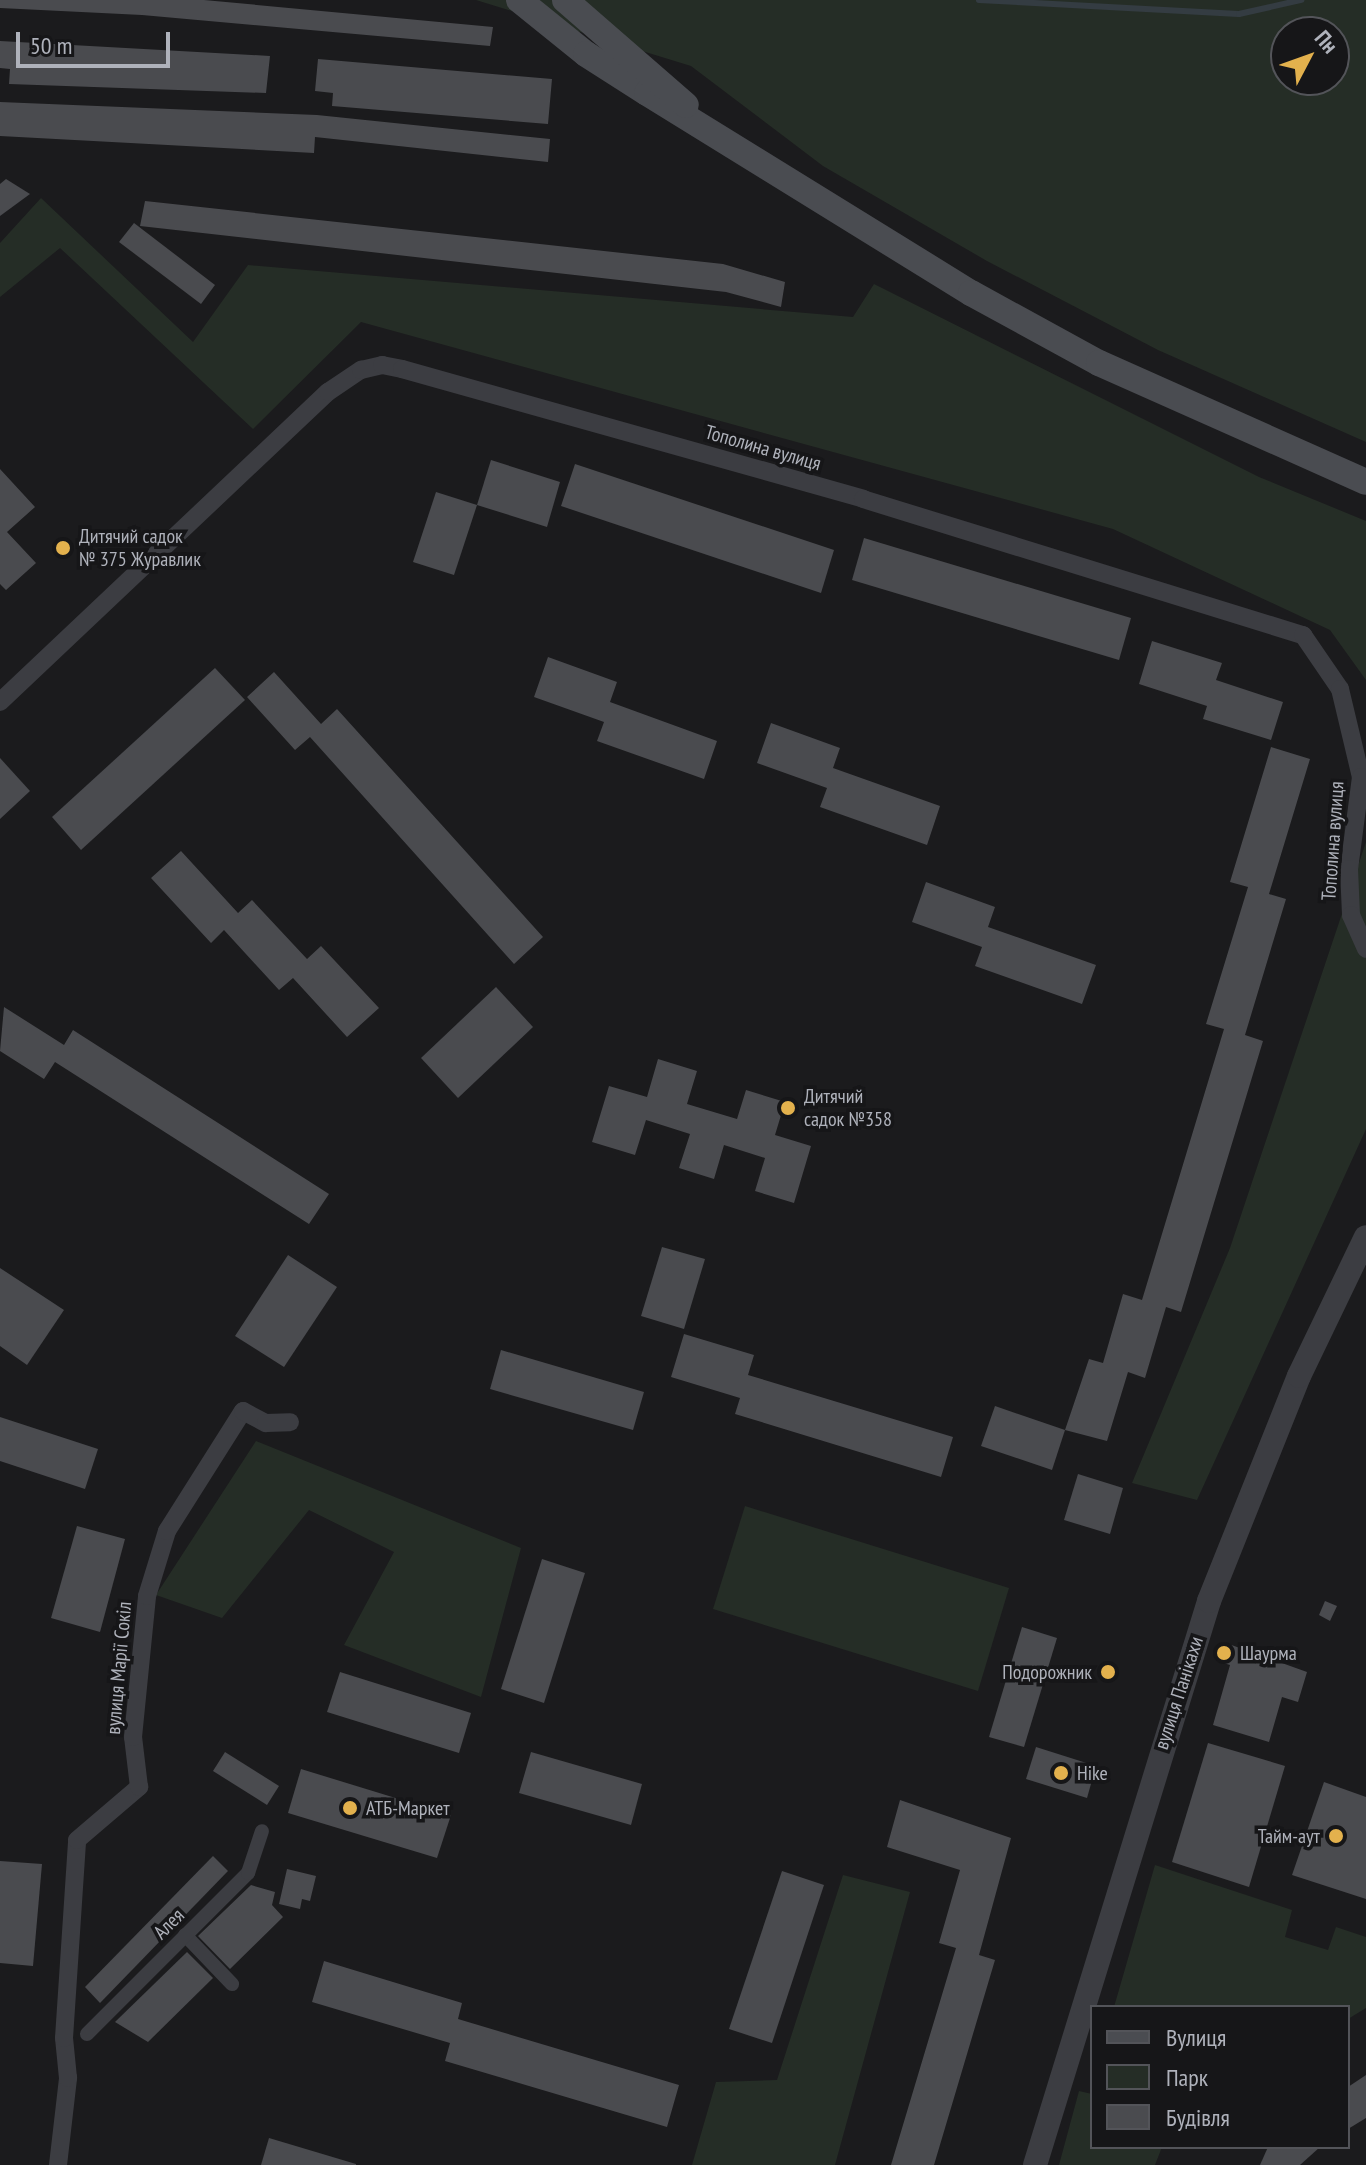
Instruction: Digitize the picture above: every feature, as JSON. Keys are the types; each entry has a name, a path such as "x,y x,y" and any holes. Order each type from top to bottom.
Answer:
{"main road":[{"path":"519,0 586,54 1035,329 1219,419 1366,482"},
{"path":"565,0 659,78 708,128"}],"street":[{"name":"Тополина вулиця","path":"0,702 328,392 361,370 382,365 863,499 1303,635 1340,689 1361,777 1349,869 1351,915 1366,949"},
{"name":"вулиця Панікахи","path":"1035,2165 1209,1601 1294,1388 1366,1237"},
{"name":"вулиця Марії Сокіл","path":"58,2165 68,2078 64,2038 77,1840 139,1787 133,1737 147,1596 167,1531 243,1411 266,1423 290,1422"},
{"name":"Алея","path":"87,2034 248,1873 262,1831"},
{"path":"185,1935 232,1984"}],"green space":[{"path":"476,0 1366,0 1366,442 1158,350 987,261 823,166 691,66"},
{"path":"41,198 193,342 248,265 853,317 874,284 1259,477 1366,521 1366,680 1330,630 1113,529 361,322 253,429 60,248 0,297 0,243"},
{"path":"1366,842 1366,1129 1197,1500 1132,1483 1230,1248"},
{"path":"256,1441 521,1548 481,1697 344,1645 394,1552 309,1510 222,1618 156,1595"},
{"path":"745,1506 1009,1588 978,1691 713,1609"},
{"path":"1155,1865 1292,1910 1285,1937 1328,1950 1336,1927 1366,1937 1366,2008 1350,2018 1350,2005 1115,2005"},
{"path":"843,1875 910,1892 835,2165 692,2165 716,2082 777,2080"},
{"path":"1079,2091 1090,2094 1090,2149 1161,2149 1155,2165 1059,2165"}],"building":[{"path":"0,0 204,0 493,27 490,46 142,15 0,8"},
{"path":"0,41 270,56 266,93 9,84 10,69 0,68"},
{"path":"318,59 552,79 548,124 332,106 333,93 315,91"},
{"path":"0,102 317,115 550,139 548,162 315,137 314,153 0,136"},
{"path":"6,179 30,194 0,216 0,184"},
{"path":"145,201 723,264 785,282 781,307 726,292 140,226"},
{"path":"134,223 215,285 201,304 119,242"},
{"path":"491,460 560,482 547,527 477,505"},
{"path":"575,464 834,550 821,593 561,506"},
{"path":"0,469 35,507 7,532 36,563 6,590 0,584"},
{"path":"436,492 477,505 454,575 413,562"},
{"path":"864,538 1131,618 1119,660 852,580"},
{"path":"1152,641 1222,663 1216,680 1283,702 1271,740 1203,719 1207,706 1139,684"},
{"path":"548,657 617,682 610,702 717,741 704,779 597,741 604,722 534,697"},
{"path":"215,668 245,700 81,850 52,817"},
{"path":"274,672 321,724 337,709 543,937 514,964 310,737 295,750 247,697"},
{"path":"771,723 840,748 833,768 940,806 927,845 820,807 827,788 757,763"},
{"path":"1271,747 1310,759 1269,894 1286,899 1245,1035 1263,1041 1181,1312 1166,1307 1145,1378 1128,1372 1107,1441 1065,1430 1089,1359 1103,1363 1123,1294 1142,1300 1224,1029 1206,1024 1248,887 1230,882"},
{"path":"0,758 30,791 0,819"},
{"path":"181,851 238,913 252,900 307,959 321,946 379,1008 347,1037 293,978 279,990 224,930 211,943 151,878"},
{"path":"926,882 995,907 988,927 1096,965 1082,1004 975,966 982,947 912,922"},
{"path":"496,987 533,1027 458,1098 421,1058"},
{"path":"4,1007 64,1045 73,1030 329,1194 309,1224 55,1062 44,1079 0,1051"},
{"path":"658,1059 697,1071 687,1104 737,1119 746,1090 785,1102 775,1135 811,1146 794,1203 755,1191 765,1158 724,1145 714,1179 679,1168 690,1134 646,1120 635,1155 592,1142 609,1086 647,1097"},
{"path":"662,1247 705,1259 684,1329 641,1316"},
{"path":"288,1255 337,1287 284,1367 235,1336"},
{"path":"0,1268 64,1310 27,1365 0,1346"},
{"path":"684,1334 754,1355 748,1375 953,1437 941,1477 735,1414 740,1398 671,1377"},
{"path":"501,1350 644,1392 633,1430 490,1389"},
{"path":"995,1406 1065,1430 1052,1470 981,1446"},
{"path":"0,1417 98,1449 85,1489 0,1461"},
{"path":"1078,1474 1123,1488 1110,1534 1064,1520"},
{"path":"77,1526 125,1539 100,1632 51,1618"},
{"path":"542,1559 585,1573 544,1703 501,1689"},
{"path":"1325,1601 1337,1606 1330,1621 1319,1615"},
{"path":"1022,1627 1057,1638 1024,1747 989,1737"},
{"path":"1223,1642 1307,1672 1298,1702 1282,1697 1269,1742 1213,1725 1230,1665 1217,1661"},
{"path":"340,1672 471,1713 459,1753 327,1712"},
{"path":"1208,1743 1285,1766 1249,1887 1172,1862"},
{"name":"Hike","path":"1036,1747 1096,1766 1087,1798 1026,1779"},
{"path":"225,1752 279,1786 267,1805 213,1771"},
{"path":"531,1752 642,1784 631,1825 519,1793"},
{"name":"АТБ-Маркет","path":"301,1769 451,1815 437,1858 288,1813"},
{"name":"Тайм-аут","path":"1324,1782 1366,1797 1366,1899 1292,1875"},
{"path":"900,1800 1011,1838 979,1955 995,1960 934,2165 891,2165 956,1948 939,1943 960,1870 887,1847"},
{"path":"213,1856 228,1871 100,2003 85,1987"},
{"path":"0,1861 42,1864 33,1966 0,1963"},
{"path":"287,1869 316,1876 310,1901 302,1899 300,1909 279,1904"},
{"path":"782,1871 824,1885 772,2043 729,2029"},
{"path":"251,1885 275,1892 272,1905 283,1917 230,1969 198,1936"},
{"path":"187,1952 213,1978 148,2042 115,2022"},
{"path":"324,1961 462,2003 458,2019 679,2085 667,2127 445,2061 450,2043 312,2002"},
{"path":"1366,2075 1366,2118 1350,2128 1350,2086"},
{"path":"269,2138 356,2164 356,2165 261,2165"},
{"path":"1267,2149 1318,2149 1300,2165 1260,2165"}],"waterway":[{"path":"979,0 1239,14 1301,0"}],"place":[{"name":"Дитячий садок № 375 Журавлик","path":"63,548"},
{"name":"Дитячий садок №358","path":"788,1108"},
{"name":"Шаурма","path":"1224,1653"},
{"name":"Подорожник","path":"1108,1672"},
{"name":"Hike","path":"1061,1773"},
{"name":"АТБ-Маркет","path":"350,1808"},
{"name":"Тайм-аут","path":"1336,1836"}]}
